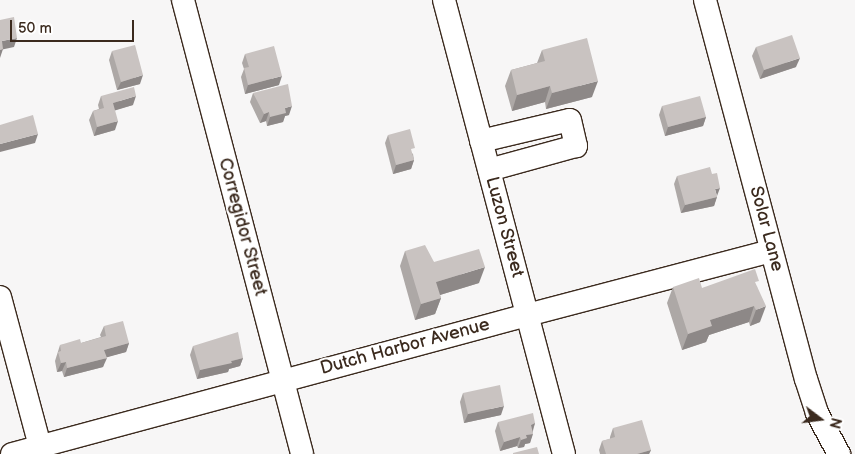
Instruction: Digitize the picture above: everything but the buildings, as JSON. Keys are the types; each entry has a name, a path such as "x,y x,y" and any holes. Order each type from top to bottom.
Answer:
{"street":[{"name":"Corregidor Street","path":"182,0 302,454"},
{"name":"Luzon Street","path":"444,0 564,454"},
{"name":"Solar Lane","path":"705,0 817,413 839,454"},
{"path":"481,141 570,120 576,146 489,170"},
{"name":"Dutch Harbor Avenue","path":"12,454 41,450 283,380 772,251"},
{"path":"0,298 41,450"}]}
